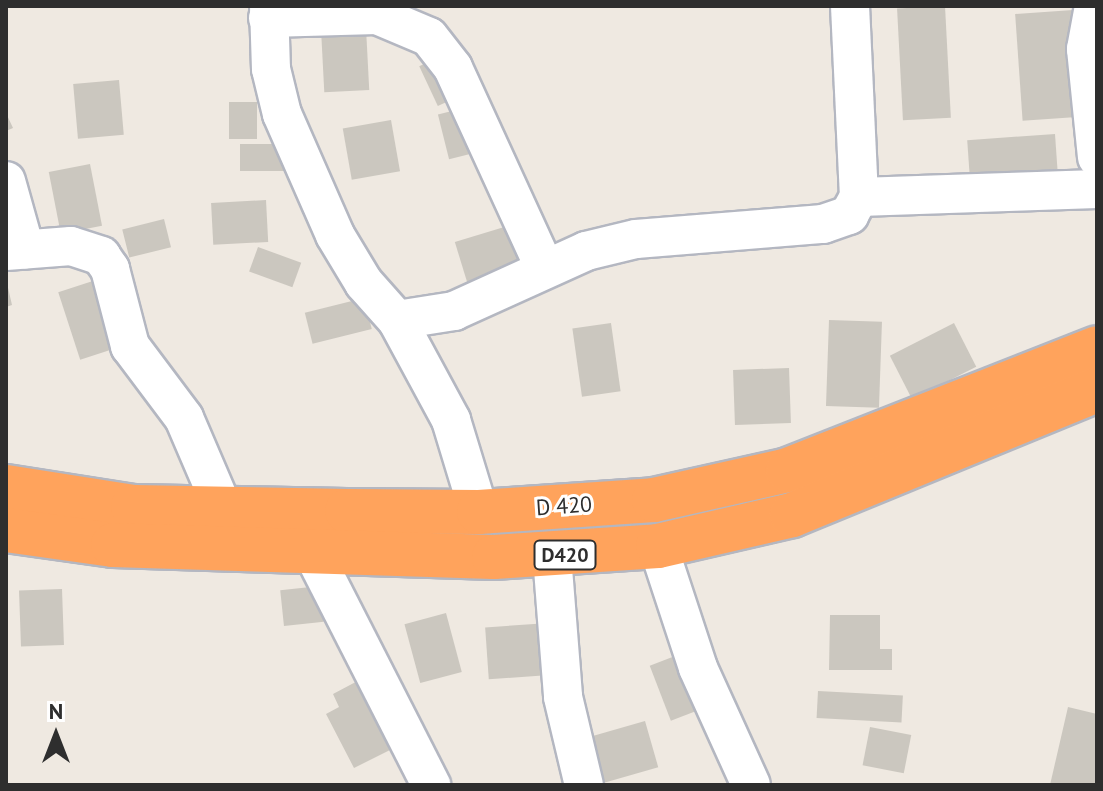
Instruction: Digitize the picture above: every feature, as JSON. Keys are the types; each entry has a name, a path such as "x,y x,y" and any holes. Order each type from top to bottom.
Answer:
{"highway":[{"name":"D 420","path":"6,487 133,507 223,509 479,512 654,500 788,470 1097,348"},
{"name":"D420","path":"6,530 113,545 312,551 552,556 658,546 792,515 1097,390"}],"street":[{"path":"397,320 454,311 586,251 636,239 823,224 849,215 859,197 850,6"},
{"path":"1094,6 1086,49 1097,157"},
{"path":"479,512 451,420 397,320 364,283 335,235 282,114 271,69 268,12 377,15 429,37 453,68 545,269"},
{"path":"6,181 16,250 71,246 101,256 110,269 130,346 184,418 223,509"},
{"path":"859,197 1097,189"},
{"path":"658,546 698,668 751,785"},
{"path":"312,551 431,785"},
{"path":"552,556 563,697 584,785"}],"building":[{"path":"945,6 951,118 903,120 897,9"},
{"path":"1073,10 1080,117 1023,121 1015,14"},
{"path":"366,28 369,90 324,92 321,30"},
{"path":"441,56 460,96 438,106 419,66"},
{"path":"119,80 124,135 78,139 73,84"},
{"path":"229,102 257,102 257,139 229,139"},
{"path":"468,107 479,152 449,159 438,114"},
{"path":"6,113 13,128 6,131"},
{"path":"391,120 400,171 352,180 343,129"},
{"path":"1055,134 1058,180 970,186 967,140"},
{"path":"240,144 284,144 284,171 240,171"},
{"path":"90,164 102,226 61,234 49,172"},
{"path":"266,200 268,242 213,245 211,203"},
{"path":"164,219 171,247 129,258 122,229"},
{"path":"517,223 532,271 469,290 455,242"},
{"path":"258,247 301,263 292,287 249,271"},
{"path":"102,278 124,346 80,360 58,292"},
{"path":"6,279 12,305 6,307"},
{"path":"364,298 372,329 313,344 305,313"},
{"path":"829,320 882,322 879,408 826,406"},
{"path":"611,323 621,391 582,397 572,328"},
{"path":"954,323 976,367 912,399 890,356"},
{"path":"789,368 791,423 735,425 733,370"},
{"path":"320,586 324,622 284,626 280,590"},
{"path":"62,589 64,645 21,646 19,591"},
{"path":"446,613 462,672 420,683 404,624"},
{"path":"830,615 880,615 880,649 892,649 892,670 829,670"},
{"path":"549,623 553,675 489,679 485,627"},
{"path":"688,651 709,706 671,721 650,666"},
{"path":"367,676 402,744 354,768 326,714 339,707 333,694"},
{"path":"818,691 903,695 901,722 817,718"},
{"path":"1068,707 1097,714 1097,785 1050,785"},
{"path":"645,721 658,767 602,783 589,737"},
{"path":"870,727 911,735 904,773 863,765"}]}
